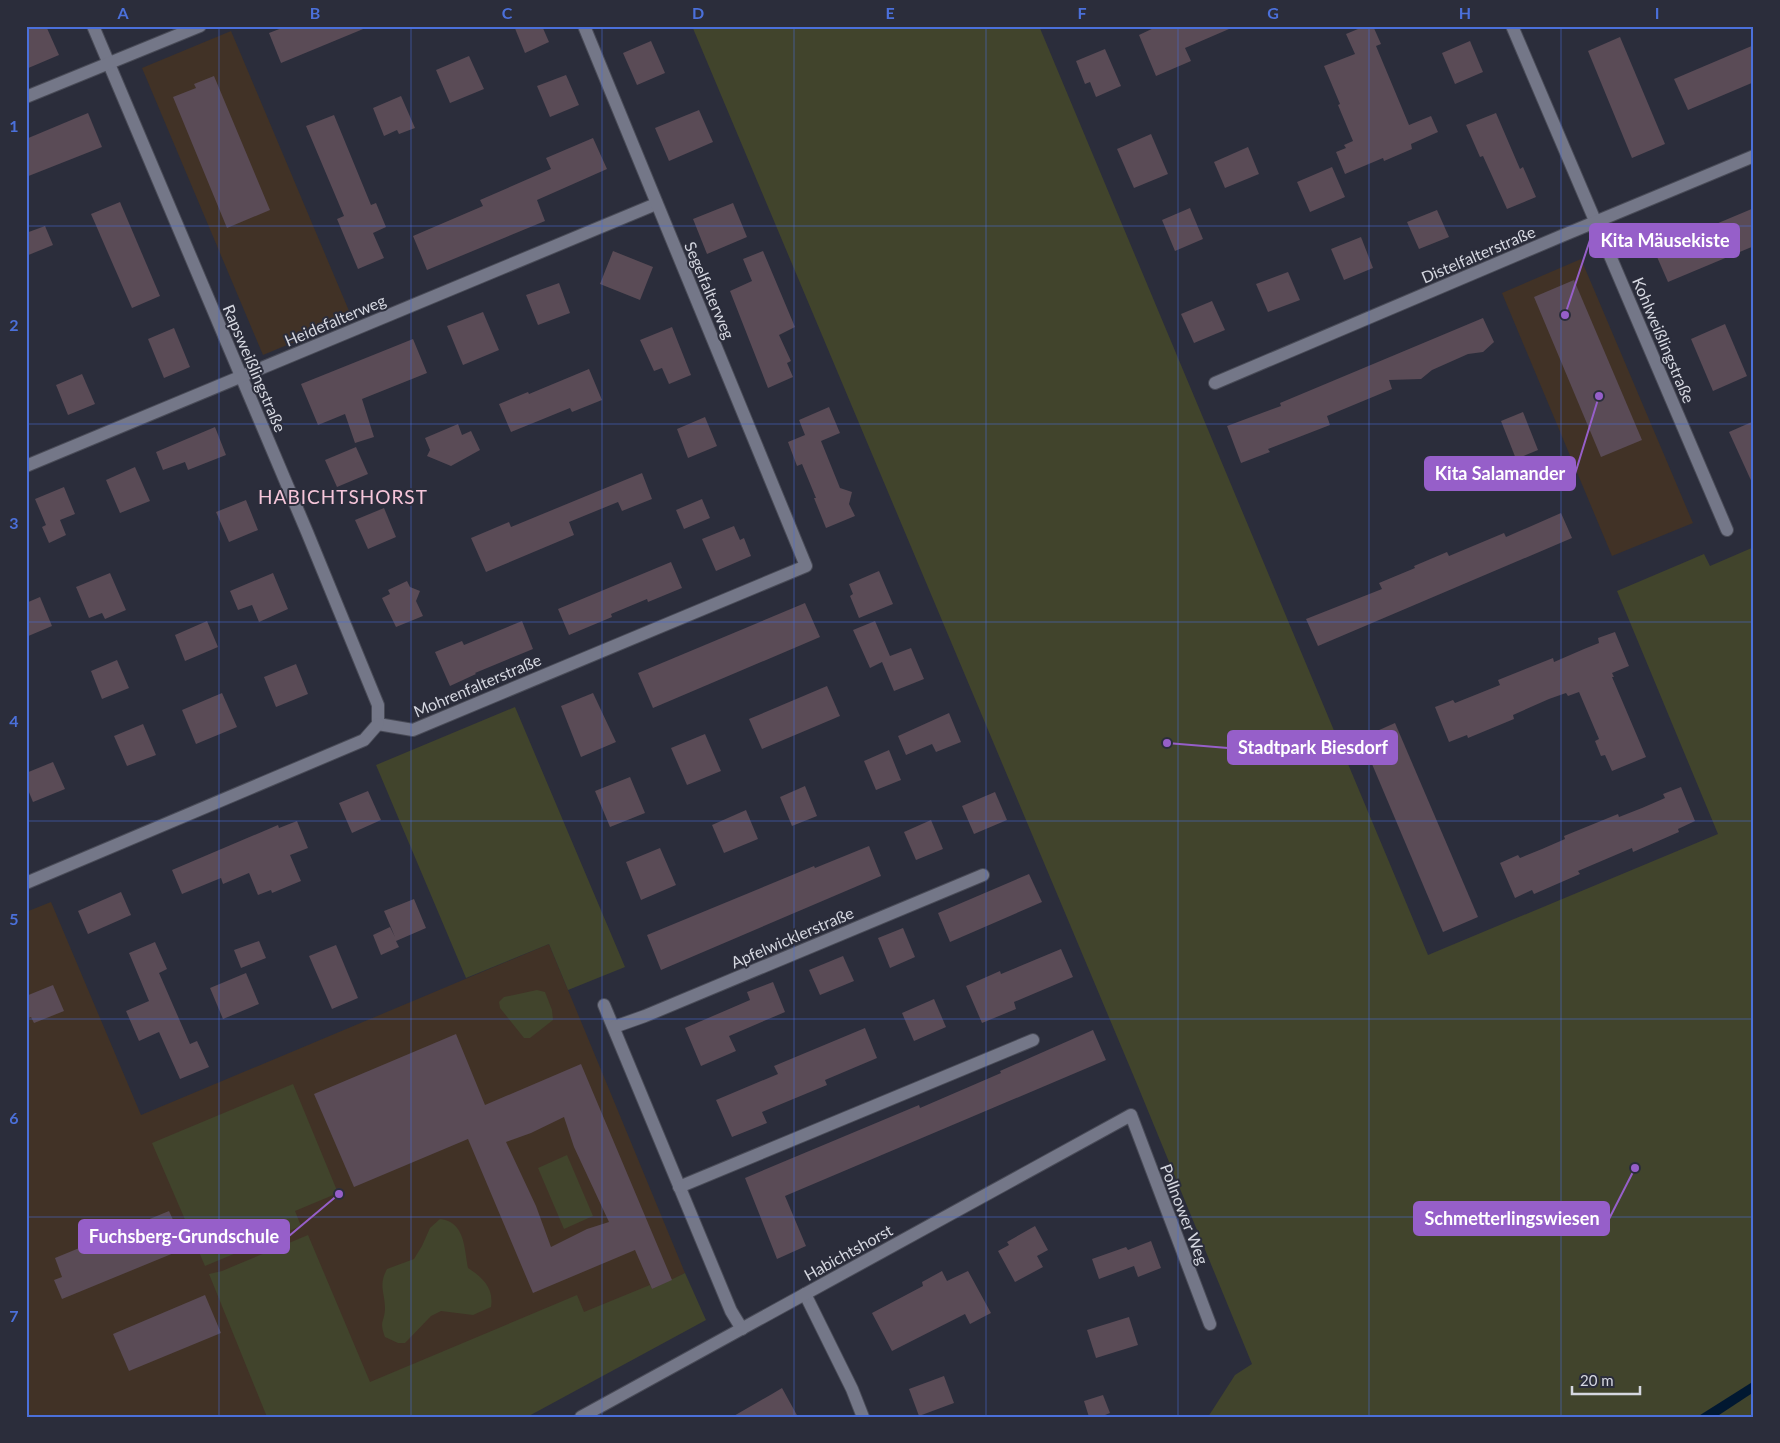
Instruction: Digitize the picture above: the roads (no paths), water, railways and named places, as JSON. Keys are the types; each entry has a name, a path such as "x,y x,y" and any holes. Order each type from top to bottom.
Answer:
{"street":[{"name":"Rapsweißlingstraße","path":"93,26 378,705 378,724"},
{"path":"26,98 200,26"},
{"name":"Segelfalterweg","path":"584,26 806,566"},
{"name":"Kohlweißlingstraße","path":"1512,26 1727,530"},
{"name":"Distelfalterstraße","path":"1215,383 1754,156"},
{"name":"Heidefalterweg","path":"26,466 656,204"},
{"name":"Mohrenfalterstraße","path":"378,724 413,730 806,566"},
{"path":"26,883 364,740 378,724"},
{"name":"Apfelwicklerstraße","path":"614,1027 645,1016 983,875"},
{"path":"604,1005 731,1311 742,1329"},
{"path":"679,1187 1033,1040"},
{"name":"Habichtshorst","path":"581,1417 1131,1115"},
{"name":"Pollnower Weg","path":"1131,1115 1210,1324"},
{"path":"805,1294 852,1389 863,1417"}],"water":[{"path":"1754,1381 1754,1392 1716,1417 1697,1417"}],"place":[{"name":"Kita Mäusekiste","path":"1565,315"},
{"name":"Kita Salamander","path":"1599,396"},
{"name":"Stadtpark Biesdorf","path":"1167,743"},
{"name":"Schmetterlingswiesen","path":"1635,1168"},
{"name":"Fuchsberg-Grundschule","path":"339,1194"}],"district":[{"name":"HABICHTSHORST","path":"343,496"}]}
